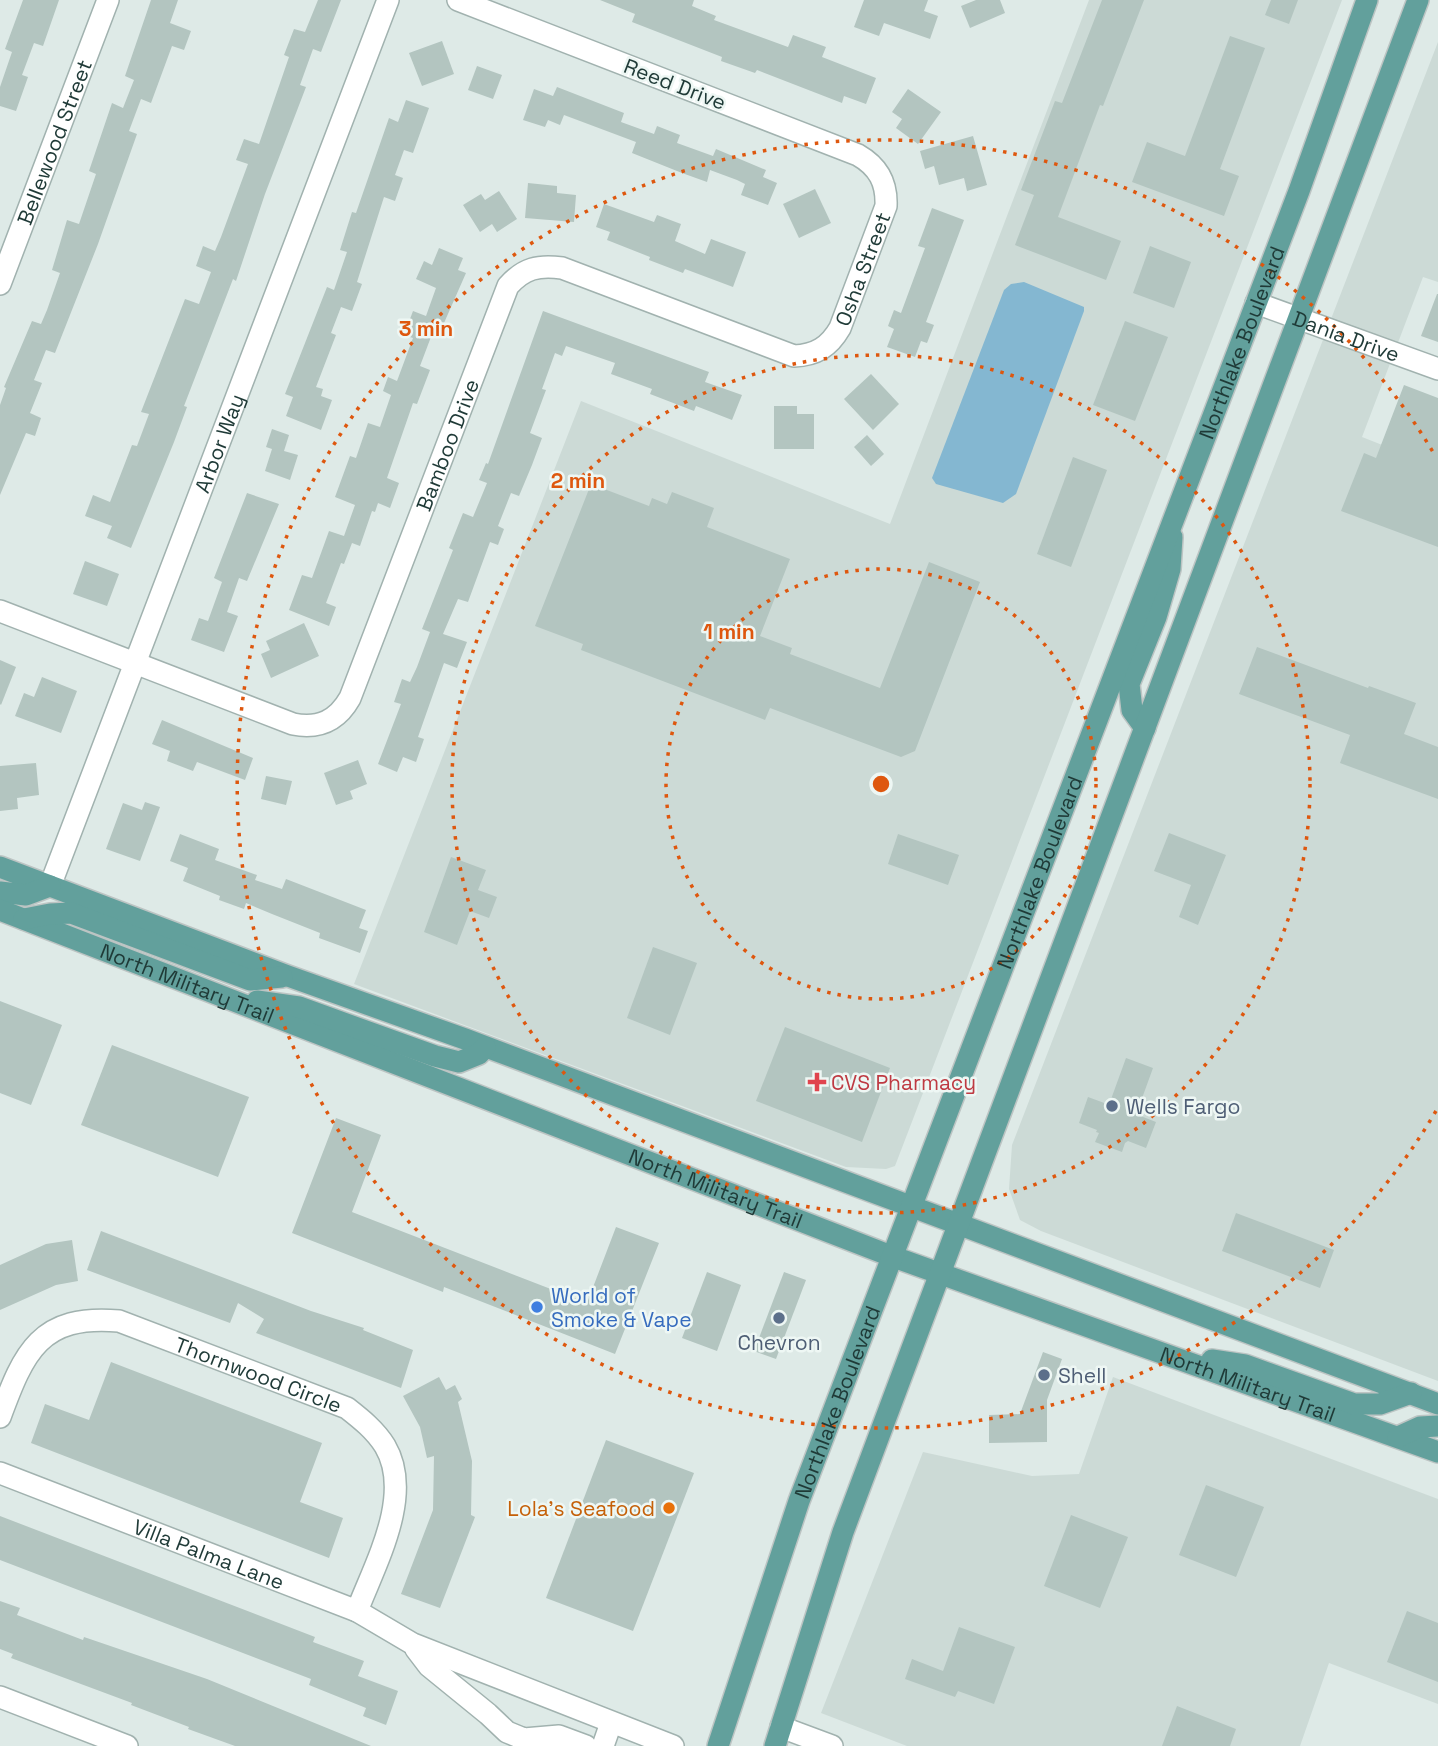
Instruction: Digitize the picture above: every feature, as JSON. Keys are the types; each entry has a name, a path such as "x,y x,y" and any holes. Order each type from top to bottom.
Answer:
{"main road":[{"name":"Northlake Boulevard","path":"718,1746 799,1501 1256,303 1367,0"},
{"name":"Northlake Boulevard","path":"778,1736 843,1532 938,1273 959,1225 1418,0"},
{"path":"1145,728 1132,710 1129,684 1156,617 1170,569 1174,514"},
{"name":"North Military Trail","path":"0,867 1438,1404"},
{"path":"0,892 26,895 50,886"},
{"name":"North Military Trail","path":"0,910 891,1256 1438,1452"},
{"path":"24,919 71,913 250,980 288,976"},
{"path":"230,999 299,1007 435,1056 460,1062 479,1054 485,1047"},
{"path":"1165,1353 1245,1365 1354,1404 1380,1404 1411,1393"},
{"path":"1398,1437 1420,1427 1438,1426"}],"street":[{"name":"Bellewood Street","path":"0,284 108,0"},
{"name":"Arbor Way","path":"50,886 388,0"},
{"name":"Reed Drive","path":"458,0 858,155 870,162 883,180"},
{"name":"Osha Street","path":"820,351 834,339 840,328 886,206 887,193 883,180"},
{"name":"Bamboo Drive","path":"0,611 293,724 307,727 320,725 344,709 508,286 517,276 542,265 562,268 794,356 807,356 820,351"},
{"name":"Dania Drive","path":"1256,303 1438,369"},
{"name":"Thornwood Circle","path":"0,1417 18,1369 38,1341 61,1327 93,1319 119,1321 347,1408 370,1427 386,1448 395,1479 396,1507 357,1611"},
{"name":"Villa Palma Lane","path":"0,1474 357,1611 413,1644 673,1746"},
{"name":"Villa Palma Lane","path":"413,1644 429,1666 507,1732 524,1739 559,1736 586,1746"},
{"path":"0,1697 127,1746"},
{"path":"603,1746 611,1723"},
{"path":"778,1736 832,1746"}],"shaded area":[{"path":"1089,0 1342,0 895,1166 886,1169 846,1167 354,984 581,401 890,524"},
{"path":"1438,42 1438,282 1423,277 1362,437 1438,467 1438,1381 1041,1231 1020,1220 1009,1189 1012,1145"},
{"path":"1113,1377 1438,1499 1438,1704 1329,1663 1300,1746 907,1746 821,1713 923,1452 1032,1476 1079,1474"}],"water":[{"path":"1024,282 1084,307 1084,311 1016,494 1003,503 936,484 932,478 1004,290 1011,284"}],"building":[{"path":"23,0 59,0 43,46 34,43 22,75 28,77 16,111 0,106 0,87 12,52 5,49"},
{"path":"151,0 178,0 170,23 191,31 184,50 172,46 151,103 141,99 129,131 137,134 98,244 55,353 46,350 34,380 42,383 30,413 41,418 35,436 26,433 0,495 0,405 6,388 4,387 32,321 41,324 47,310 60,273 52,270 67,220 79,224 96,174 89,171 112,103 123,108 134,80 125,76"},
{"path":"318,0 341,0 321,52 313,49 300,85 306,87 265,194 236,281 233,279 184,406 187,407 174,442 131,548 107,538 112,526 85,516 93,495 110,502 132,445 137,446 149,414 141,412 185,299 199,304 211,272 196,266 203,246 215,251 221,237 248,164 236,160 244,139 259,144 289,57 284,55 294,29 305,32"},
{"path":"600,0 694,0 692,6 716,16 714,20 788,47 793,35 826,47 822,57 876,78 866,104 844,96 842,103 757,70 755,73 721,61 722,57 632,22 635,14"},
{"path":"864,0 928,0 924,11 938,16 930,39 884,23 879,36 854,27"},
{"path":"976,0 1000,0 1005,13 970,28 961,6"},
{"path":"1102,0 1144,0 1103,106 1100,105 1058,217 1121,241 1106,280 1015,245 1034,195 1021,190 1055,101 1062,103"},
{"path":"1271,0 1298,0 1289,24 1265,15"},
{"path":"1230,36 1265,48 1220,169 1239,176 1224,216 1132,182 1147,142 1185,156"},
{"path":"442,41 454,74 422,86 409,53"},
{"path":"477,66 502,75 493,99 468,90"},
{"path":"557,87 624,113 621,122 654,134 657,126 680,135 677,143 713,156 716,149 766,170 763,177 777,183 768,205 741,195 745,184 737,180 710,170 707,182 682,173 632,153 636,142 564,115 560,125 548,120 545,127 523,120 534,89 553,96"},
{"path":"908,89 941,112 918,144 896,128 902,119 892,112"},
{"path":"406,100 429,108 413,153 404,150 395,175 403,178 395,201 384,197 357,282 362,284 352,311 341,307 331,333 336,335 316,387 323,389 321,396 332,400 321,430 286,416 293,397 285,394 327,287 334,290 347,252 340,250 352,212 356,213 389,118 398,122"},
{"path":"973,136 987,185 967,191 964,178 939,185 934,166 925,169 920,151"},
{"path":"528,183 557,186 557,193 576,195 574,222 525,218"},
{"path":"815,189 831,223 799,238 783,204"},
{"path":"499,191 517,219 497,232 492,224 480,232 463,205 481,194 485,200"},
{"path":"604,204 654,222 657,215 681,224 675,241 705,254 711,239 746,252 733,287 685,269 683,273 607,240 610,232 596,227"},
{"path":"932,208 964,220 926,322 934,325 927,343 921,341 915,357 887,347 894,329 888,326 894,310 901,313 925,248 918,246"},
{"path":"1150,246 1191,262 1174,308 1133,293"},
{"path":"439,248 463,258 458,270 466,273 444,323 437,321 420,366 430,370 417,404 413,403 387,478 399,483 390,508 378,503 375,512 372,511 360,546 352,543 344,564 341,563 326,603 336,607 329,626 289,610 302,575 312,578 329,531 344,536 355,505 335,497 350,456 356,458 368,423 380,427 391,395 383,391 388,377 397,381 413,338 404,335 413,311 426,316 436,288 416,279 424,261 432,265"},
{"path":"1438,294 1438,342 1421,336"},
{"path":"543,311 709,372 705,382 742,395 732,420 696,406 694,411 650,394 652,389 611,374 615,363 566,346 562,356 555,353 542,389 546,390 530,433 542,438 532,465 519,496 511,493 498,526 504,529 498,545 490,542 468,602 458,599 443,634 467,642 457,668 444,663 418,737 424,739 416,762 403,757 397,772 378,764 401,704 394,702 402,679 410,682 417,667 430,632 422,629 453,550 449,548 463,513 473,517 487,483 479,480 486,463 488,464"},
{"path":"1125,321 1168,337 1135,421 1093,405"},
{"path":"871,374 899,404 873,430 844,399"},
{"path":"1404,385 1438,398 1438,547 1341,511 1364,453 1376,458"},
{"path":"774,406 797,406 797,414 814,414 814,449 774,449"},
{"path":"272,429 289,435 284,451 298,455 290,480 265,471 272,449 266,447"},
{"path":"867,435 884,454 871,466 854,447"},
{"path":"1073,457 1107,470 1071,567 1037,554"},
{"path":"591,484 649,506 652,498 667,504 672,492 714,508 707,527 790,559 760,636 792,648 790,654 880,688 929,562 980,582 915,751 901,757 770,708 765,720 581,650 583,644 535,626"},
{"path":"247,493 279,504 247,581 239,578 227,612 238,616 224,652 191,640 199,618 208,621 222,582 214,578"},
{"path":"85,561 119,574 107,606 73,594"},
{"path":"304,623 319,656 271,678 261,654 270,650 266,641"},
{"path":"1257,647 1416,703 1404,734 1438,747 1438,799 1340,763 1350,735 1239,694"},
{"path":"0,660 16,667 1,705 0,704"},
{"path":"42,677 77,691 61,733 15,716 24,693 34,697"},
{"path":"162,720 253,758 245,780 197,762 193,771 167,761 170,751 152,744"},
{"path":"358,760 367,784 350,791 353,799 336,805 324,773"},
{"path":"36,763 39,795 17,798 18,809 0,811 0,766"},
{"path":"266,776 292,781 286,805 261,799"},
{"path":"145,802 160,807 140,861 106,849 123,803 142,810"},
{"path":"1169,833 1226,855 1198,925 1179,917 1191,885 1154,871"},
{"path":"180,834 219,849 215,860 257,875 255,880 282,889 286,879 366,910 359,928 368,931 360,953 319,938 320,933 246,903 244,909 219,900 220,896 183,881 188,868 170,861"},
{"path":"898,834 959,855 948,885 888,864"},
{"path":"451,857 486,870 478,890 497,897 489,918 470,911 457,945 424,932"},
{"path":"653,947 697,963 670,1035 627,1018"},
{"path":"0,1001 62,1025 31,1105 0,1093"},
{"path":"785,1027 890,1068 862,1142 756,1101"},
{"path":"112,1045 249,1097 218,1177 81,1125"},
{"name":"Wells Fargo","path":"1126,1058 1153,1068 1137,1112 1138,1115 1156,1122 1146,1148 1128,1141 1122,1152 1095,1142 1099,1133 1097,1130 1079,1123 1088,1097 1107,1104 1110,1102"},
{"path":"336,1118 381,1135 352,1212 587,1303 616,1227 659,1243 615,1354 444,1287 443,1292 292,1233"},
{"path":"1236,1213 1334,1250 1320,1288 1222,1251"},
{"path":"101,1231 311,1311 364,1328 363,1330 413,1350 401,1388 256,1333 264,1319 238,1303 230,1323 87,1270"},
{"path":"72,1240 78,1281 56,1285 0,1310 0,1265 46,1244"},
{"path":"707,1272 741,1285 717,1351 682,1338"},
{"path":"784,1272 806,1280 776,1359 754,1351"},
{"path":"1043,1352 1062,1359 1047,1400 1047,1442 989,1443 989,1415 1020,1414"},
{"path":"111,1362 322,1443 300,1502 343,1518 329,1558 31,1443 45,1404 89,1420"},
{"path":"439,1377 446,1390 455,1385 462,1399 458,1402 472,1461 471,1515 475,1517 440,1608 401,1594 433,1510 434,1456 427,1458 420,1427 403,1396"},
{"path":"606,1440 694,1473 633,1631 546,1598"},
{"path":"1206,1485 1264,1507 1236,1577 1179,1555"},
{"path":"1071,1515 1128,1537 1100,1608 1044,1586"},
{"path":"0,1516 315,1637 313,1642 364,1661 358,1676 398,1691 386,1725 363,1716 366,1708 309,1685 311,1679 0,1560"},
{"path":"0,1601 20,1608 17,1615 83,1640 84,1637 207,1679 371,1746 235,1746 188,1729 189,1727 131,1705 132,1703 11,1658 13,1654 0,1649"},
{"path":"1407,1611 1438,1623 1438,1682 1387,1662"},
{"path":"959,1627 1015,1647 994,1704 958,1691 955,1697 905,1679 912,1659 943,1671"},
{"path":"1177,1706 1236,1729 1230,1746 1162,1746"}],"place":[{"name":"CVS Pharmacy","path":"817,1082"},
{"name":"Wells Fargo","path":"1112,1106"},
{"name":"World of Smoke & Vape","path":"537,1307"},
{"name":"Chevron","path":"779,1318"},
{"name":"Shell","path":"1044,1375"},
{"name":"Lola's Seafood","path":"669,1508"}]}
